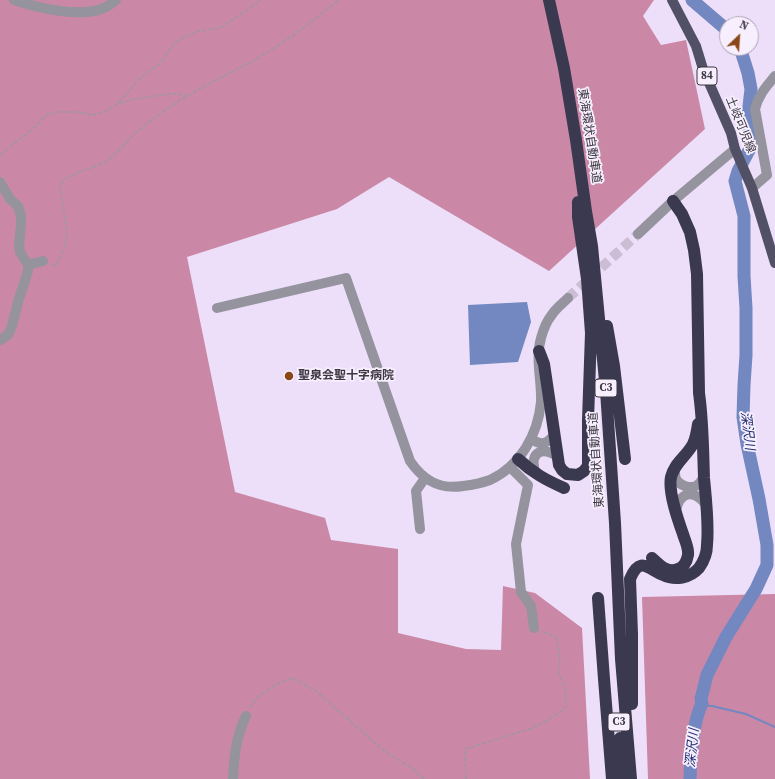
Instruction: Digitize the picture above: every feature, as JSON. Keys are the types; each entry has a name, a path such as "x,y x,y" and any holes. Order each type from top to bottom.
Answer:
{"highway":[{"name":"東海環状自動車道","path":"544,0 559,70 582,206 592,246 606,391 615,523 621,659 631,779"},
{"name":"東海環状自動車道","path":"549,0 564,68 576,140 600,373 605,498 609,531 622,779"},
{"path":"652,558 663,568 670,570 677,570 682,567 686,561 688,548 676,510 671,486 671,478 674,469 696,437 698,423 699,392 697,274 690,232 682,214 673,201"},
{"path":"539,351 544,364 559,465 567,474 578,475 588,466 590,333 587,279 578,217 582,206"},
{"path":"582,206 593,241 600,293 614,366 625,459"},
{"path":"631,779 632,634 630,579 636,568 642,565 648,566 664,576 682,578 688,576 699,567 706,554 706,504 702,409 699,392"},
{"path":"514,463 526,467 546,480 564,488"},
{"path":"598,598 612,779"}],"main road":[{"name":"土岐可児線","path":"672,0 696,46 703,68 731,133 736,151 752,188 775,263"}],"street":[{"path":"14,0 45,8 80,12 95,11 106,7 116,0"},
{"path":"752,188 767,175 756,109 758,100 775,76"},
{"path":"638,234 673,201 736,151"},
{"path":"0,182 10,199 18,206 21,216 20,252 28,265 28,271 12,326 8,335 0,340"},
{"path":"28,265 42,261"},
{"path":"217,308 346,278 396,424 410,460 416,470 425,478 438,485 462,487 489,480 514,463 531,439 538,418 541,402 539,351 541,339 551,315 568,298"},
{"path":"531,439 536,442 547,442 554,434"},
{"path":"536,474 533,462 538,453 547,451 557,456"},
{"path":"514,463 528,485 516,544 521,592 531,606 534,628"},
{"path":"674,469 675,478 688,487 696,486 701,482 704,476"},
{"path":"420,529 416,491 425,478"},
{"path":"676,510 678,502 685,495 696,495 702,498 706,504"},
{"path":"232,779 235,750 242,724 246,716"}],"path":[{"path":"0,155 36,126 46,115 57,112 77,112 92,115 105,112 117,104 141,77 158,65 174,43 198,31 220,28 261,0"},
{"path":"42,261 56,266 65,245 66,233 60,186 64,180 79,172 104,163 134,134 153,119 187,97 257,59 294,35 339,0"},
{"path":"117,104 135,99 169,94 180,94 187,97"},
{"path":"466,779 465,749 533,728 562,711 566,706 566,691 558,672 560,658 556,637 534,628"},
{"path":"246,716 252,704 261,694 285,680 292,678 316,691 383,750 412,768 424,779"}],"shaded area":[{"path":"0,0 654,0 643,16 661,45 686,40 705,129 549,271 389,177 337,209 187,257 235,492 325,518 331,540 398,549 398,633 466,649 501,650 503,586 535,593 582,628 590,779 0,779"},
{"path":"775,594 775,779 648,779 642,597"}],"water":[{"path":"527,302 531,322 518,362 470,365 468,305"}],"waterway":[{"name":"深沢川","path":"692,0 719,23"},
{"name":"深沢川","path":"690,779 691,751 694,730 702,703 701,699 707,675 726,637 756,589 767,565 767,545 743,417 746,355 744,216 735,181 738,171 753,143 747,124 751,89 743,56"},
{"path":"700,705 712,706 746,714 775,727"}],"tunnel":[{"path":"568,298 638,234"}],"place":[{"name":"聖泉会聖十字病院","path":"289,376"}]}
